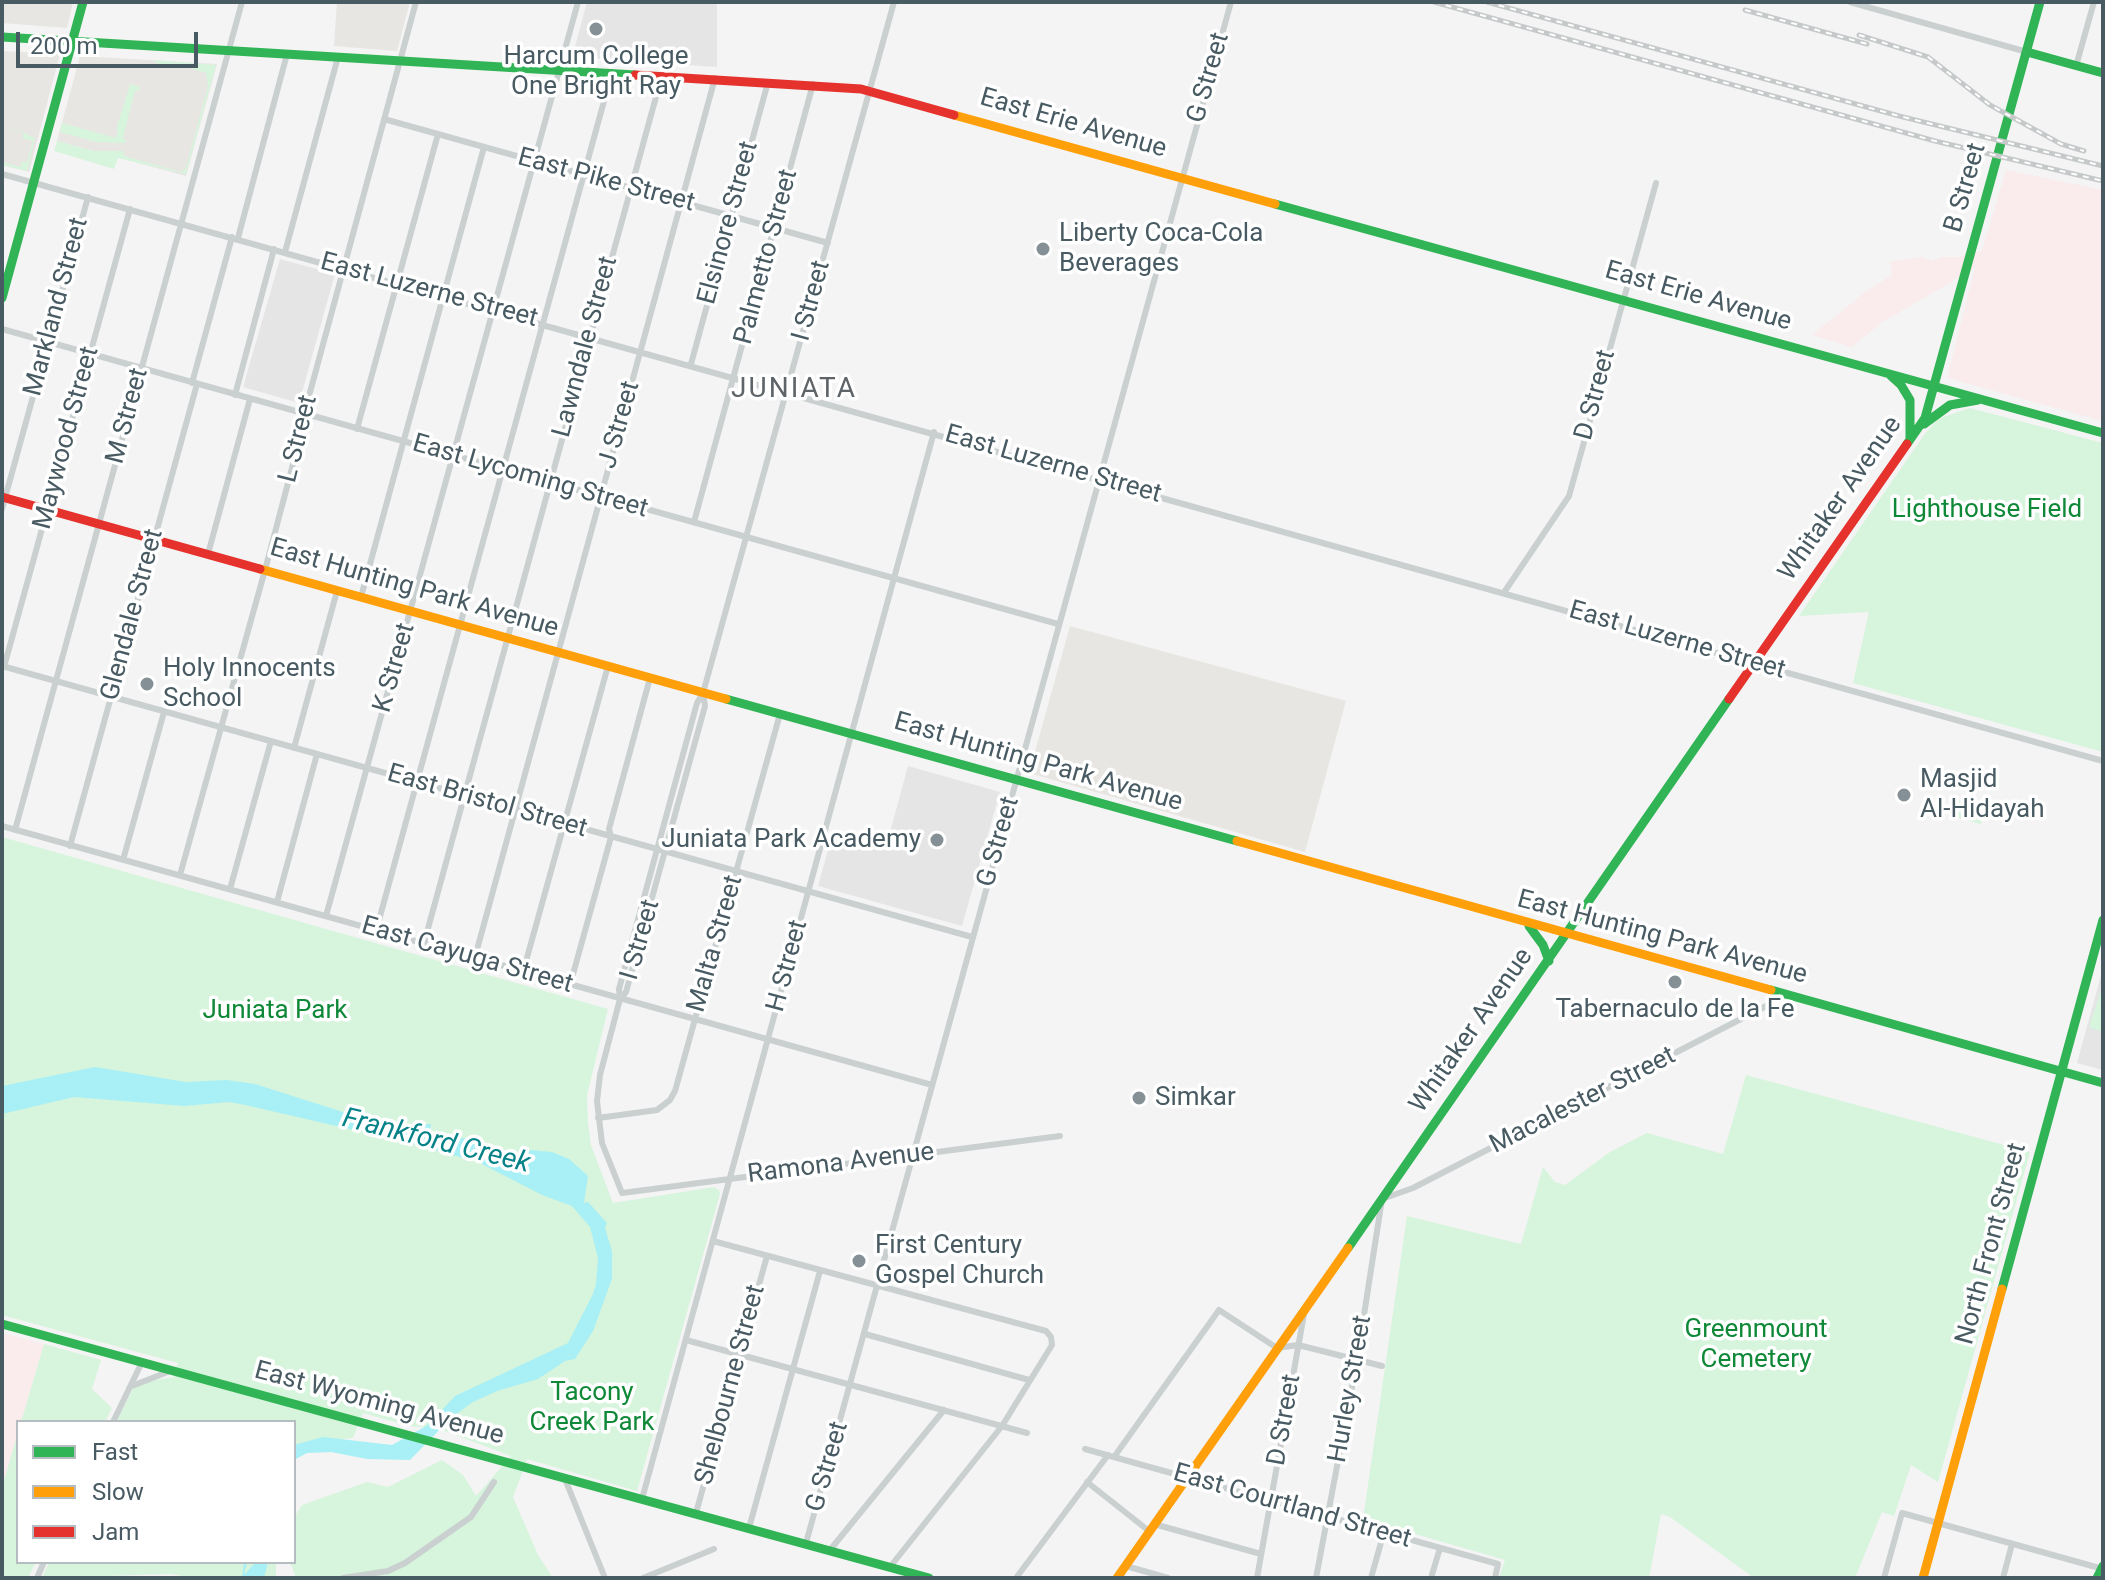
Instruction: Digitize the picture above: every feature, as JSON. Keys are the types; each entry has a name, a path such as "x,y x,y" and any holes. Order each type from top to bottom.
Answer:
{"main road":[{"path":"2,298 83,2"},
{"name":"B Street","path":"1934,386 2040,2"},
{"name":"East Erie Avenue","path":"2,37 813,84 870,91 2103,433"},
{"path":"2027,52 2103,73"},
{"path":"1881,371 1892,376 1910,400 1909,441"},
{"name":"Whitaker Avenue","path":"1117,1578 1918,429 1925,418 1934,386"},
{"path":"1918,429 1950,405 1987,401"},
{"name":"East Hunting Park Avenue","path":"3,501 154,539 2103,1083"},
{"name":"North Front Street","path":"1923,1578 2103,920"},
{"path":"1527,923 1542,943 1549,961"},
{"name":"East Wyoming Avenue","path":"2,1324 929,1578"}],"street":[{"name":"M Street","path":"15,830 242,2"},
{"name":"L Street","path":"180,875 265,570 416,2"},
{"name":"K Street","path":"326,916 578,2"},
{"name":"I Street","path":"622,1193 602,1143 598,1118 600,1075 620,999 626,992 661,851 705,706 703,693 894,2"},
{"name":"G Street","path":"806,1543 1231,2"},
{"path":"1850,2 2027,52"},
{"path":"2076,66 2094,2"},
{"name":"Glendale Street","path":"70,846 194,384 287,54"},
{"path":"285,252 338,57"},
{"path":"376,931 612,72"},
{"name":"Lawndale Street","path":"424,943 662,75"},
{"name":"J Street","path":"475,957 715,78"},
{"name":"Elsinore Street","path":"691,364 768,82"},
{"name":"Palmetto Street","path":"694,522 813,84"},
{"name":"East Pike Street","path":"384,119 828,243"},
{"path":"357,429 438,134"},
{"path":"361,597 484,147"},
{"name":"East Luzerne Street","path":"2,174 1505,591 2103,761"},
{"name":"D Street","path":"1505,591 1569,496 1656,183"},
{"name":"Markland Street","path":"3,501 88,197"},
{"name":"Maywood Street","path":"3,667 130,209"},
{"path":"235,395 274,249"},
{"name":"East Lycoming Street","path":"2,329 1058,624"},
{"path":"208,554 250,399"},
{"name":"H Street","path":"642,1499 934,432"},
{"path":"294,748 337,591"},
{"path":"523,972 608,666"},
{"name":"East Bristol Street","path":"3,667 972,937"},
{"path":"570,985 650,678"},
{"path":"123,860 164,712"},
{"name":"Malta Street","path":"598,1118 657,1110 670,1100 780,714"},
{"path":"230,889 271,741"},
{"path":"277,902 317,754"},
{"name":"East Cayuga Street","path":"2,826 932,1085"},
{"name":"Macalester Street","path":"1382,1199 1425,1182 1768,1005 1777,992"},
{"name":"Ramona Avenue","path":"622,1193 1060,1136"},
{"name":"Hurley Street","path":"1316,1578 1357,1360 1382,1199"},
{"path":"713,1241 1046,1331 1051,1337 1052,1345 1002,1426 890,1567"},
{"name":"Shelbourne Street","path":"696,1513 767,1256"},
{"path":"749,1528 820,1271"},
{"path":"1016,1578 1219,1310 1277,1348 1298,1345 1382,1366"},
{"name":"D Street","path":"1257,1578 1304,1310"},
{"path":"865,1334 1029,1380"},
{"path":"686,1340 1027,1433"},
{"path":"114,1420 142,1362"},
{"path":"129,1388 172,1370"},
{"path":"830,1550 944,1410"},
{"name":"East Courtland Street","path":"1085,1449 1498,1564 1495,1578"},
{"path":"565,1479 605,1578"},
{"path":"343,1578 388,1571 405,1563 471,1517 494,1482"},
{"path":"1087,1482 1152,1528 1261,1554"},
{"path":"1884,1578 1902,1513 2101,1570"},
{"path":"1371,1578 1384,1532"},
{"path":"2003,1578 2012,1544"},
{"path":"1431,1578 1440,1548"},
{"path":"643,1578 714,1549"},
{"path":"1126,1566 1168,1578"}],"shaded area":[{"path":"2,2 73,2 67,28 2,23"},
{"path":"337,2 410,2 397,51 334,46"},
{"path":"587,2 717,2 717,67 572,57"},
{"path":"2,51 60,54 29,172 2,165"},
{"path":"80,56 217,64 186,176 57,141"},
{"path":"2006,170 2103,190 2103,421 1947,378 1975,268 1881,323 1852,347 1812,335 1892,275 1890,262 1922,257 1932,261 1982,251"},
{"path":"280,259 335,274 299,403 243,387"},
{"path":"1070,626 1346,701 1305,852 1029,773"},
{"name":"Juniata Park Academy","path":"908,766 1000,792 962,926 818,886 833,832 886,847"},
{"path":"2103,968 2103,1070 2077,1063"},
{"path":"2,1333 44,1344 22,1420 16,1420 16,1439 2,1488"}],"green space":[{"path":"154,60 216,65 186,174 118,158 114,169 54,151 57,141 94,151 124,151 124,156 181,172 186,168 208,86 206,73 173,63 171,68"},
{"path":"130,84 140,87 139,91 135,91 123,138 125,143 96,142 60,132 62,123 116,138"},
{"path":"2,126 20,131 35,138 27,171 2,165 2,162 20,167 22,162 27,162 33,141 23,138 23,133"},
{"name":"Lighthouse Field","path":"1970,408 2103,443 2103,752 1853,683 1869,612 1799,616 1924,435 1938,419"},
{"path":"1951,799 1963,802 1962,810 1983,816 1981,824 1951,816 1948,811"},
{"path":"2,837 608,1009 587,1095 591,1145 613,1203 714,1187 720,1194 637,1491 527,1459 513,1497 538,1555 553,1578 296,1578 291,1564 296,1564 296,1514 302,1505 367,1482 388,1487 442,1460 463,1475 476,1496 511,1456 437,1428 409,1426 363,1413 353,1438 329,1440 296,1451 296,1420 117,1420 133,1389 145,1382 174,1377 178,1363 2,1315"},
{"path":"2103,984 2103,1032 2089,1027"},
{"name":"Greenmount Cemetery","path":"1746,1075 2030,1152 1938,1482 1911,1465 1894,1516 1882,1512 1855,1578 1754,1578 1670,1517 1661,1514 1649,1578 1499,1578 1505,1560 1363,1519 1407,1216 1521,1244 1543,1167 1555,1182 1565,1185 1610,1152 1647,1133 1723,1154"},
{"path":"44,1344 101,1360 92,1389 112,1408 106,1420 22,1420"},
{"path":"16,1439 16,1564 35,1564 28,1578 2,1578 2,1488"},
{"path":"48,1564 276,1564 276,1578 196,1578 170,1574 42,1578"}],"water":[{"name":"Frankford Creek","path":"95,1067 186,1082 227,1080 255,1084 346,1113 399,1124 431,1124 430,1131 444,1140 464,1138 519,1156 530,1150 552,1152 569,1159 588,1176 584,1203 588,1202 607,1223 605,1228 612,1251 612,1279 593,1331 575,1359 565,1361 538,1379 473,1402 452,1417 410,1460 367,1459 331,1452 307,1453 296,1459 296,1444 323,1437 392,1445 428,1425 455,1396 568,1343 596,1284 598,1258 590,1227 572,1206 542,1195 478,1162 402,1141 229,1102 184,1106 74,1097 2,1114 2,1086"},
{"path":"244,1564 247,1564 244,1575 254,1564 268,1564 264,1578 242,1578"}],"railway":[{"path":"1434,2 1935,141 2103,181"},
{"path":"1487,2 1899,116 2103,166"},
{"path":"1745,10 1867,44"},
{"path":"1859,35 1928,57 1990,105 2061,144 2084,151"}],"traffic: fast":[{"path":"2,298 83,2"},
{"path":"1907,444 1925,418 2040,2"},
{"path":"2,37 635,75"},
{"path":"2027,52 2103,73"},
{"path":"1275,204 2103,433"},
{"path":"1891,376 1910,400 1910,438"},
{"path":"1924,424 1950,405 1978,400"},
{"path":"726,699 1237,841"},
{"path":"1348,1248 1729,699"},
{"path":"2002,1289 2103,920"},
{"path":"1529,926 1543,945 1549,961"},
{"path":"1771,990 2103,1083"},
{"path":"2,1324 929,1578"},
{"path":"2097,1578 2103,1566"}],"traffic: slow":[{"path":"954,115 1275,204"},
{"path":"260,569 726,699"},
{"path":"1237,841 1771,990"},
{"path":"1117,1578 1348,1248"},
{"path":"1923,1578 2002,1289"}],"traffic: jam":[{"path":"635,75 861,89 954,115"},
{"path":"1729,699 1907,444"},
{"path":"2,497 260,569"}],"place":[{"name":"Harcum College One Bright Ray","path":"596,29"},
{"name":"Liberty Coca-Cola Beverages","path":"1043,249"},
{"name":"Holy Innocents School","path":"147,684"},
{"name":"Masjid Al-Hidayah","path":"1904,795"},
{"name":"Juniata Park Academy","path":"937,840"},
{"name":"Tabernaculo de la Fe","path":"1675,982"},
{"name":"Simkar","path":"1139,1098"},
{"name":"First Century Gospel Church","path":"859,1261"}],"district":[{"name":"JUNIATA","path":"794,390"}],"park label":[{"name":"Juniata Park","path":"275,1011"},
{"name":"Tacony Creek Park","path":"592,1408"}]}
